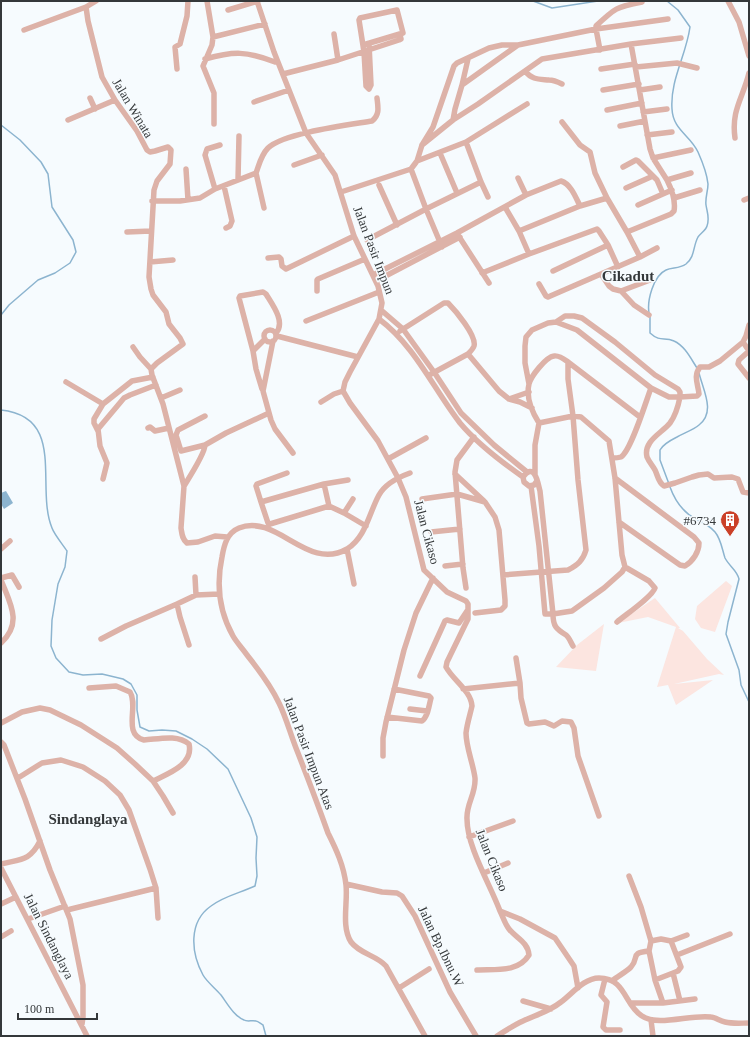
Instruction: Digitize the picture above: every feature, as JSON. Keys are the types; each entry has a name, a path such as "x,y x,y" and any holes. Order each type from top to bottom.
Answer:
{"street":[{"path":"177,69 175,47 180,43 187,16 188,1"},
{"path":"207,1 213,37 212,45 203,66 214,93 214,124"},
{"path":"228,10 258,1"},
{"name":"Jalan Pasir Impun","path":"258,1 277,61 306,133 335,175 354,236 376,281 382,304 379,319 350,372 345,382 343,391"},
{"path":"728,1 739,22 749,56"},
{"path":"600,50 596,26 612,10 621,6 642,2"},
{"path":"24,30 91,3"},
{"name":"Jalan Winata","path":"91,3 88,21 102,77 115,100 137,132 146,150 150,152 166,147 170,150 170,164 157,181 152,201"},
{"path":"283,74 338,60 367,48 399,40 401,38 400,35 403,32 397,10 360,18 358,22 367,48 371,85 369,89 366,86 367,48"},
{"path":"341,192 411,169 417,160 422,145 433,127 454,66 457,63 489,48 518,45 596,29 668,19"},
{"path":"213,37 265,24"},
{"path":"334,34 338,60"},
{"path":"422,145 453,120 542,59 631,44 681,38"},
{"path":"628,232 671,214 674,209 672,190 653,158 647,136 631,44"},
{"path":"462,85 518,45"},
{"path":"205,59 234,52 253,55 275,62 277,61"},
{"path":"453,120 468,59"},
{"path":"600,69 677,63 697,68"},
{"path":"526,71 529,76 537,80 550,80 562,84"},
{"path":"735,138 734,125 737,107 749,73"},
{"path":"603,90 660,87"},
{"path":"254,102 289,90"},
{"path":"90,98 95,109"},
{"path":"264,208 256,173 266,150 275,143 306,133 372,120 378,113 378,98"},
{"path":"68,120 115,100"},
{"path":"607,110 642,103"},
{"path":"417,160 466,142 526,104"},
{"path":"643,112 667,109"},
{"path":"620,126 644,121"},
{"path":"562,122 580,145 590,152 595,173 607,198 628,232 640,257"},
{"path":"647,136 672,132"},
{"path":"238,180 239,136"},
{"path":"466,142 488,197"},
{"path":"215,189 204,155 207,149 220,145"},
{"path":"653,158 691,150"},
{"path":"440,152 457,193"},
{"path":"294,165 322,155"},
{"path":"623,168 636,160 641,163 653,176 663,194"},
{"path":"186,168 188,200"},
{"path":"411,169 441,244"},
{"path":"151,369 183,344 169,324 166,312 153,295 149,277 152,201 188,200 200,198 215,189 256,173"},
{"path":"667,180 691,173"},
{"path":"626,188 653,176"},
{"path":"518,178 526,195"},
{"path":"376,281 526,195 561,181 570,188 580,206"},
{"path":"367,240 481,182"},
{"path":"379,185 397,225"},
{"path":"224,186 232,221 230,226 226,228"},
{"path":"638,204 672,190"},
{"path":"674,198 700,190"},
{"path":"519,231 580,206 607,198"},
{"path":"505,207 519,231 529,254"},
{"path":"482,273 596,229 599,231 608,246 618,267"},
{"path":"127,232 151,231"},
{"path":"458,235 489,282"},
{"path":"268,258 279,257 281,259 282,266 286,268 354,236"},
{"path":"373,275 441,244"},
{"path":"553,271 608,246"},
{"path":"539,284 548,297 618,267 657,248"},
{"path":"317,291 318,279 365,259"},
{"path":"150,262 173,260"},
{"path":"391,266 394,272"},
{"path":"601,274 609,286 620,291 634,305 649,315"},
{"path":"620,291 650,280"},
{"path":"263,391 273,341 276,339 276,334 279,330 280,324 278,316 266,294 263,292 240,296 239,298 256,369 271,420 275,429 293,453"},
{"path":"306,321 379,292"},
{"path":"397,334 444,303 448,303 470,331 474,339 474,346 468,354 428,375"},
{"path":"381,310 403,329 461,413 525,474"},
{"path":"573,646 568,637 557,629 553,621 540,491 535,474 535,445 539,423 532,408 526,364 526,337 532,330 548,323 556,322 565,316 582,318 615,342 655,375 678,389 680,392 680,398 678,407 669,424 652,439 648,445 648,459 655,470 659,481 664,486 699,475 708,474 714,478 732,477 738,479 743,492 749,493"},
{"path":"379,319 397,334 428,375 461,424 507,465 525,474 530,472 535,474"},
{"path":"556,322 578,330 651,388 669,397 680,398 697,396 699,394 696,381 698,369 713,366 720,362 743,342 749,325"},
{"path":"253,352 265,339 264,334 267,330 272,330 276,334 358,357"},
{"path":"265,339 267,341 273,341"},
{"path":"743,342 749,351 739,360 738,364 749,378"},
{"path":"133,347 151,369 161,398 184,486 181,528 184,540 187,543 198,542 215,536 227,537 239,528 256,525 266,528 299,546 318,553 330,554 347,548 360,536 366,526 379,494 386,486 398,478 410,473"},
{"path":"468,354 499,390 509,399 520,402 532,408"},
{"path":"529,384 532,376 548,358 553,356 560,357 640,417"},
{"path":"503,575 568,570 576,566 583,559 586,550 568,379 568,362"},
{"path":"103,479 106,463 100,446 98,431 94,423 94,419 103,404 132,381 153,377"},
{"path":"66,382 103,404"},
{"path":"98,431 124,398 156,385"},
{"path":"612,458 622,456 624,454 632,439 651,388"},
{"path":"161,398 180,390"},
{"path":"322,402 334,394 343,391 388,459 398,478"},
{"path":"509,399 529,392"},
{"path":"205,416 179,428 176,435 181,451 205,445 226,433 269,413"},
{"path":"532,486 545,614 572,611 583,604 622,572 625,567 622,555 615,478 610,444 606,438 581,417 573,416 539,423"},
{"path":"148,428 150,427 155,431 169,428"},
{"path":"466,588 455,474 457,460 474,436"},
{"path":"388,459 426,438"},
{"path":"184,486 192,474 205,445"},
{"path":"287,473 257,484 268,523 270,524 329,506 366,526"},
{"path":"455,474 485,502 495,517 499,530 505,600 504,608 501,610 475,613"},
{"path":"525,474 524,482 528,486 532,486"},
{"name":"Jalan Cikaso","path":"398,478 406,497 424,570 451,594 466,601 468,609 465,625 446,664 447,668 472,702 466,734 475,778 474,794 470,800 467,810 466,820 469,837 500,911 520,919 555,938 574,966 578,988"},
{"path":"615,478 694,537 699,542 699,547 691,562 685,566 680,565 619,522"},
{"path":"261,502 324,484 348,480"},
{"path":"532,486 537,481"},
{"path":"324,484 329,506"},
{"path":"422,500 457,494 485,502"},
{"path":"344,513 353,499"},
{"path":"431,532 460,529"},
{"name":"Jalan Pasir Impun Atas","path":"227,537 220,565 219,594 222,613 233,637 265,679 279,703 328,833 338,854 346,884 346,929 350,940 358,949 381,960 386,966 425,1036"},
{"path":"1,549 10,541"},
{"path":"347,548 354,584"},
{"path":"445,566 463,564"},
{"path":"617,622 653,592 654,588 649,581 625,567"},
{"path":"1,643 8,635 14,620 1,579 12,575 19,587"},
{"path":"195,577 196,595"},
{"path":"383,756 383,738 387,717 408,634 433,578"},
{"path":"102,639 126,626 196,595 219,594"},
{"path":"177,604 189,645"},
{"path":"420,676 444,621 447,620 459,623 468,609"},
{"path":"516,658 521,698 527,723 545,722 554,726 562,721 571,722 573,724 578,756 599,816"},
{"path":"463,689 520,683"},
{"path":"89,688 116,686 130,692 134,700 131,721 136,737 144,740 172,738 181,739 189,744 189,756 183,764 176,770 153,781"},
{"path":"387,717 422,721 425,718 427,711 430,698 429,696 394,689"},
{"path":"1,723 22,712 40,708 50,710 95,733 117,748 153,781 173,813"},
{"path":"410,709 427,711"},
{"path":"1,742 4,745 18,778 50,870 70,919 81,974 82,1024"},
{"path":"18,778 42,764 61,760 83,767 105,781 124,800 129,810 156,888 158,918"},
{"path":"469,837 513,821"},
{"path":"1,864 24,859 34,852 40,841"},
{"path":"484,873 508,863"},
{"name":"Jalan Sindanglaya","path":"1,868 87,1036"},
{"path":"629,876 652,941 649,951 655,980 664,1003"},
{"name":"Jalan Bp.Ibnu.W","path":"346,884 382,892 397,893 402,896 415,916 450,992 476,1036"},
{"path":"28,919 66,908 156,888"},
{"path":"1,904 16,897"},
{"path":"477,970 509,969 523,962 529,954 529,950 523,942 508,928 500,911"},
{"path":"1,937 12,931"},
{"path":"677,955 730,934"},
{"path":"652,941 661,939 671,941 687,935"},
{"path":"655,980 673,974 681,967 671,941"},
{"path":"612,981 632,966 634,957 637,954 649,951"},
{"path":"399,988 429,969"},
{"path":"673,974 680,1001"},
{"path":"497,1036 522,1022 551,1009 593,978 612,981 624,991 631,1003 642,1016 651,1020 700,1016 712,1017 725,1022 749,1023"},
{"path":"605,979 601,995 607,1002 603,1027 606,1030 620,1030"},
{"path":"631,1003 664,1003 695,999"},
{"path":"523,1001 551,1009"},
{"path":"651,1020 653,1036"}],"shaded area":[{"path":"726,581 732,586 715,632 701,628 695,619 697,606"},
{"path":"655,598 680,628 678,628 683,631 707,659 724,675 719,674 674,684 713,680 676,705 668,685 657,687 676,627 648,617 618,623"},
{"path":"604,624 596,671 556,667 577,645"}],"water":[{"path":"6,491 13,503 4,509 1,504 1,493"}],"waterway":[{"path":"533,1 552,8 598,1"},
{"path":"649,313 649,302 654,283 661,273 671,268 681,267 689,261 698,237 705,230 708,220 706,202 708,184 707,176 695,146 675,122 672,109 673,88 690,27 678,10 667,1"},
{"path":"1,125 20,140 41,162 48,174 52,207 73,240 76,252 70,263 55,273 38,280 9,305 1,315"},
{"path":"650,317 650,333 657,338 668,339 678,343 697,368"},
{"path":"669,484 660,460 660,450 667,442 699,425 707,414 707,400 699,373"},
{"path":"1,410 21,415 34,426 42,440 45,456 48,511 52,528 67,551 65,567 58,584 52,620 51,646 56,658 69,672 83,675 102,674 123,679 131,684 137,695 137,710 140,727 149,731 176,731 207,749 228,769 251,818 257,837 257,876 255,886 221,900 211,906 204,913 198,920 195,929 194,948 199,966 207,980 237,1016 245,1021 257,1021 263,1025 266,1036"},
{"path":"670,487 677,502 684,510 692,517 709,526 715,532 720,541 725,558 738,576 739,579 726,634 739,670 741,685 749,702"}],"place":[{"name":"#6734","path":"730,537"}],"district":[{"name":"Cikadut","path":"628,276"},
{"name":"Sindanglaya","path":"88,819"}]}
